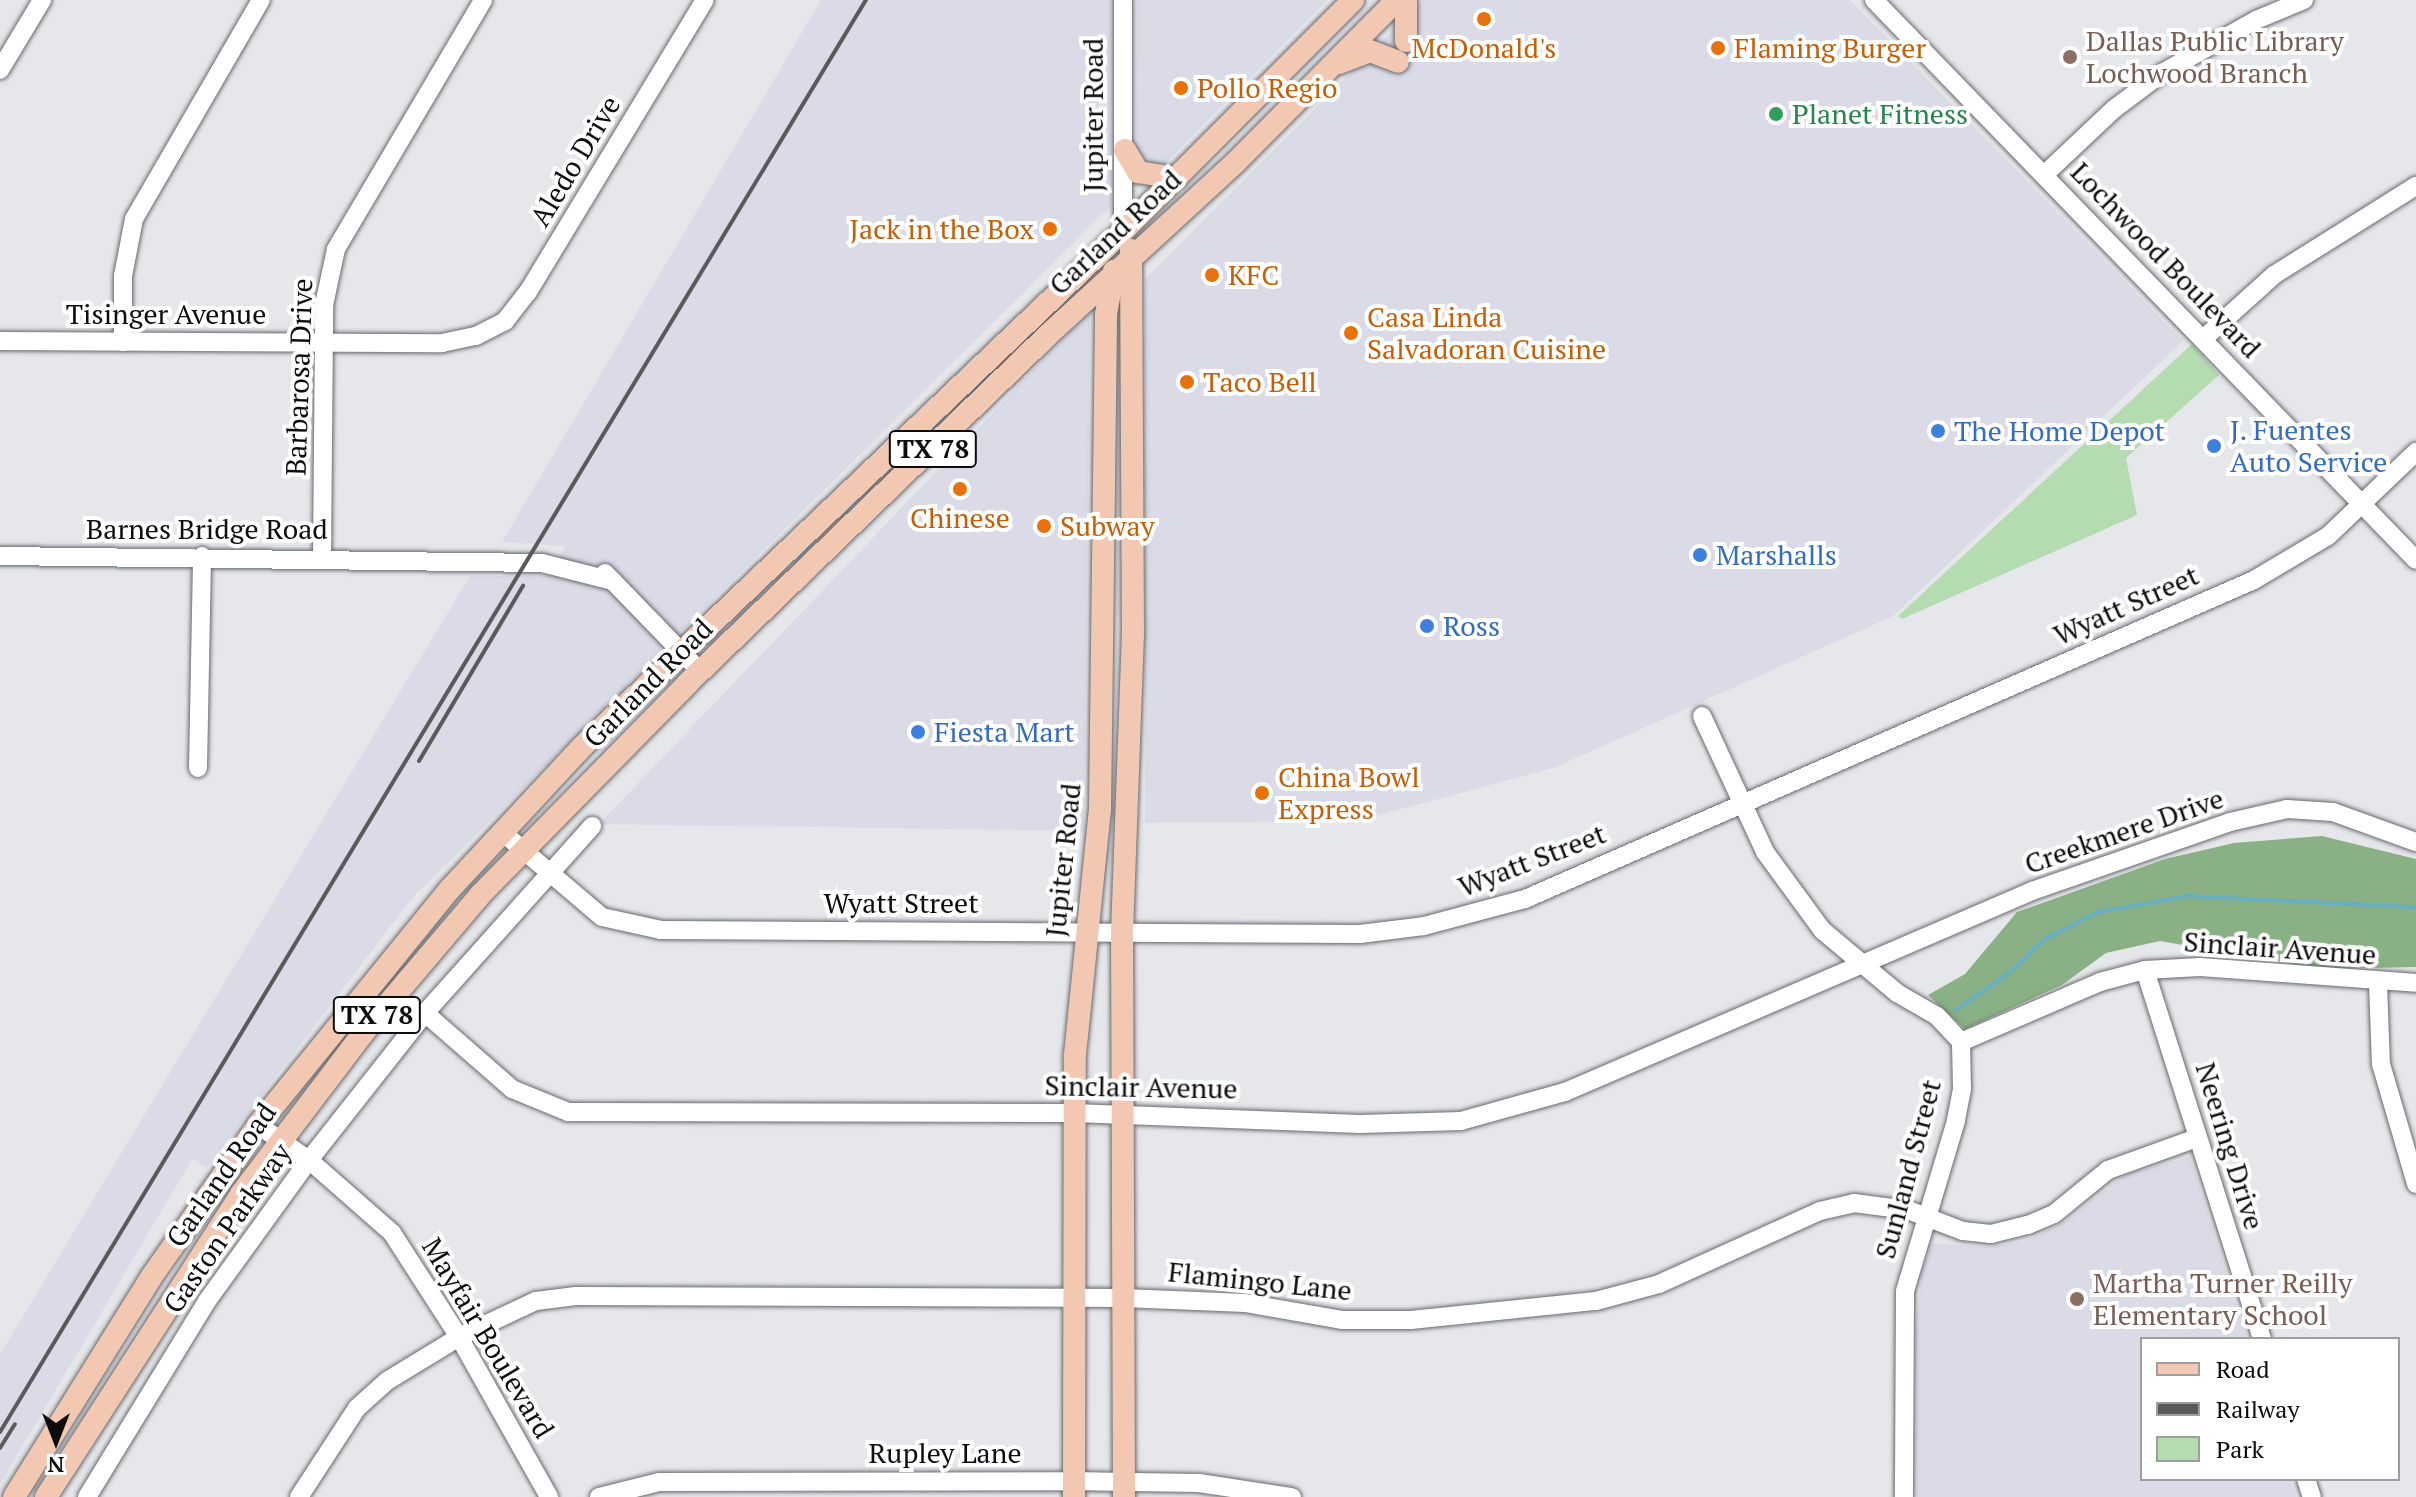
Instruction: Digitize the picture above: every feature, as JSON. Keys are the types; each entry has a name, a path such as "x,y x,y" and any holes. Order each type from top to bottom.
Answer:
{"main road":[{"name":"Garland Road","path":"14,1497 71,1403 258,1125 401,945 502,832 680,651 1123,231 1353,0"},
{"name":"Garland Road","path":"46,1497 94,1418 281,1141 403,984 522,852 700,671 817,562 1397,0"},
{"path":"1321,73 1370,51 1402,52 1406,0"},
{"path":"1125,150 1138,172 1177,178"},
{"name":"Jupiter Road","path":"1123,231 1133,257 1130,749 1122,933 1124,1489"},
{"name":"Jupiter Road","path":"1074,1489 1074,1113 1085,932 1102,756 1106,314 1123,231"},
{"path":"934,407 954,428"},
{"path":"1105,502 1133,487"},
{"path":"795,541 817,562"},
{"path":"1102,756 1130,749"},
{"path":"71,1403 94,1418"}],"street":[{"path":"0,70 42,0"},
{"path":"123,342 123,276 134,219 261,0"},
{"name":"Barbarosa Drive","path":"322,557 324,305 336,249 483,0"},
{"name":"Aledo Drive","path":"476,336 505,321 528,292 705,0"},
{"name":"Jupiter Road","path":"1123,0 1123,231"},
{"path":"2044,175 2114,109 2162,73 2256,20 2304,0"},
{"name":"Lochwood Boulevard","path":"1882,3 2416,560"},
{"path":"2203,339 2274,275 2416,186"},
{"name":"Tisinger Avenue","path":"0,341 442,343 476,336"},
{"name":"Wyatt Street","path":"502,832 602,917 661,930 1360,934 1424,926 1525,899 2254,580 2317,544 2416,452"},
{"name":"Barnes Bridge Road","path":"0,556 413,558 425,551 550,552 596,565 700,671"},
{"path":"198,768 202,556"},
{"path":"1702,716 1741,804 1787,884 1822,930 1858,963 1937,1016 1961,1042"},
{"name":"Creekmere Drive","path":"1858,963 2032,891 2230,822 2287,809 2333,812 2416,842"},
{"name":"Gaston Parkway","path":"87,1497 207,1301 309,1160 425,1013 592,826"},
{"name":"Sinclair Avenue","path":"425,1013 512,1089 568,1112 1074,1113 1360,1124 1461,1121 1565,1092 1858,963"},
{"name":"Sinclair Avenue","path":"1961,1042 2100,982 2145,970 2200,967 2378,984 2416,983"},
{"name":"Neering Drive","path":"2145,970 2261,1337"},
{"path":"2378,984 2381,1064 2416,1184"},
{"name":"Sunland Street","path":"1904,1497 1905,1296 1924,1218 1956,1121 1962,1089 1961,1042"},
{"name":"Mayfair Boulevard","path":"258,1125 309,1160 392,1233 459,1337 549,1497"},
{"name":"Flamingo Lane","path":"299,1497 357,1408 387,1381 459,1337 536,1301 576,1296 1124,1298 1245,1303 1342,1320 1411,1320 1609,1297 1659,1284 1820,1211 1854,1203 1876,1203 1991,1234 2028,1225 2054,1214 2108,1170 2197,1138"},
{"name":"Rupley Lane","path":"599,1497 659,1482 1074,1489 1199,1483 1292,1497"}],"shaded area":[{"path":"821,0 1111,0 1111,206 413,897 206,1168 193,1158 0,1484 0,1354 470,576 548,576 566,546 502,542"},
{"path":"1137,0 1327,0 1161,168 1136,152"},
{"path":"1423,0 1850,0 2183,341 1893,616 1556,767 1357,821 1145,823 1145,279"},
{"path":"1090,311 1084,831 599,824"},
{"name":"Martha Turner Reilly Elementary School","path":"2190,1157 2246,1337 2140,1337 2140,1481 2292,1481 2296,1497 1917,1497 1916,1329 1922,1270 1933,1243 1983,1247 2026,1241 2066,1221 2126,1174"}],"green space":[{"path":"2192,344 2219,375 2126,458 2137,515 1902,619 1898,616"},
{"path":"2322,836 2416,859 2416,967 2321,969 2160,941 2106,953 2062,985 1965,1029 1928,995 1965,974 2017,912 2165,859 2234,843"}],"waterway":[{"path":"1956,1010 2008,974 2045,939 2098,912 2188,896 2416,907"}],"railway":[{"path":"0,1432 866,0"},
{"path":"419,761 523,586"},
{"path":"0,1448 15,1424"}],"place":[{"name":"McDonald's","path":"1484,19"},
{"name":"Flaming Burger","path":"1718,48"},
{"name":"Dallas Public Library Lochwood Branch","path":"2070,57"},
{"name":"Pollo Regio","path":"1181,88"},
{"name":"Planet Fitness","path":"1776,114"},
{"name":"Jack in the Box","path":"1050,229"},
{"name":"KFC","path":"1212,275"},
{"name":"Casa Linda Salvadoran Cuisine","path":"1351,333"},
{"name":"Taco Bell","path":"1187,382"},
{"name":"The Home Depot","path":"1938,431"},
{"name":"J. Fuentes Auto Service","path":"2214,446"},
{"name":"Chinese","path":"960,489"},
{"name":"Subway","path":"1044,526"},
{"name":"Marshalls","path":"1700,555"},
{"name":"Ross","path":"1427,626"},
{"name":"Fiesta Mart","path":"918,732"},
{"name":"China Bowl Express","path":"1262,793"},
{"name":"Martha Turner Reilly Elementary School","path":"2077,1299"}]}
